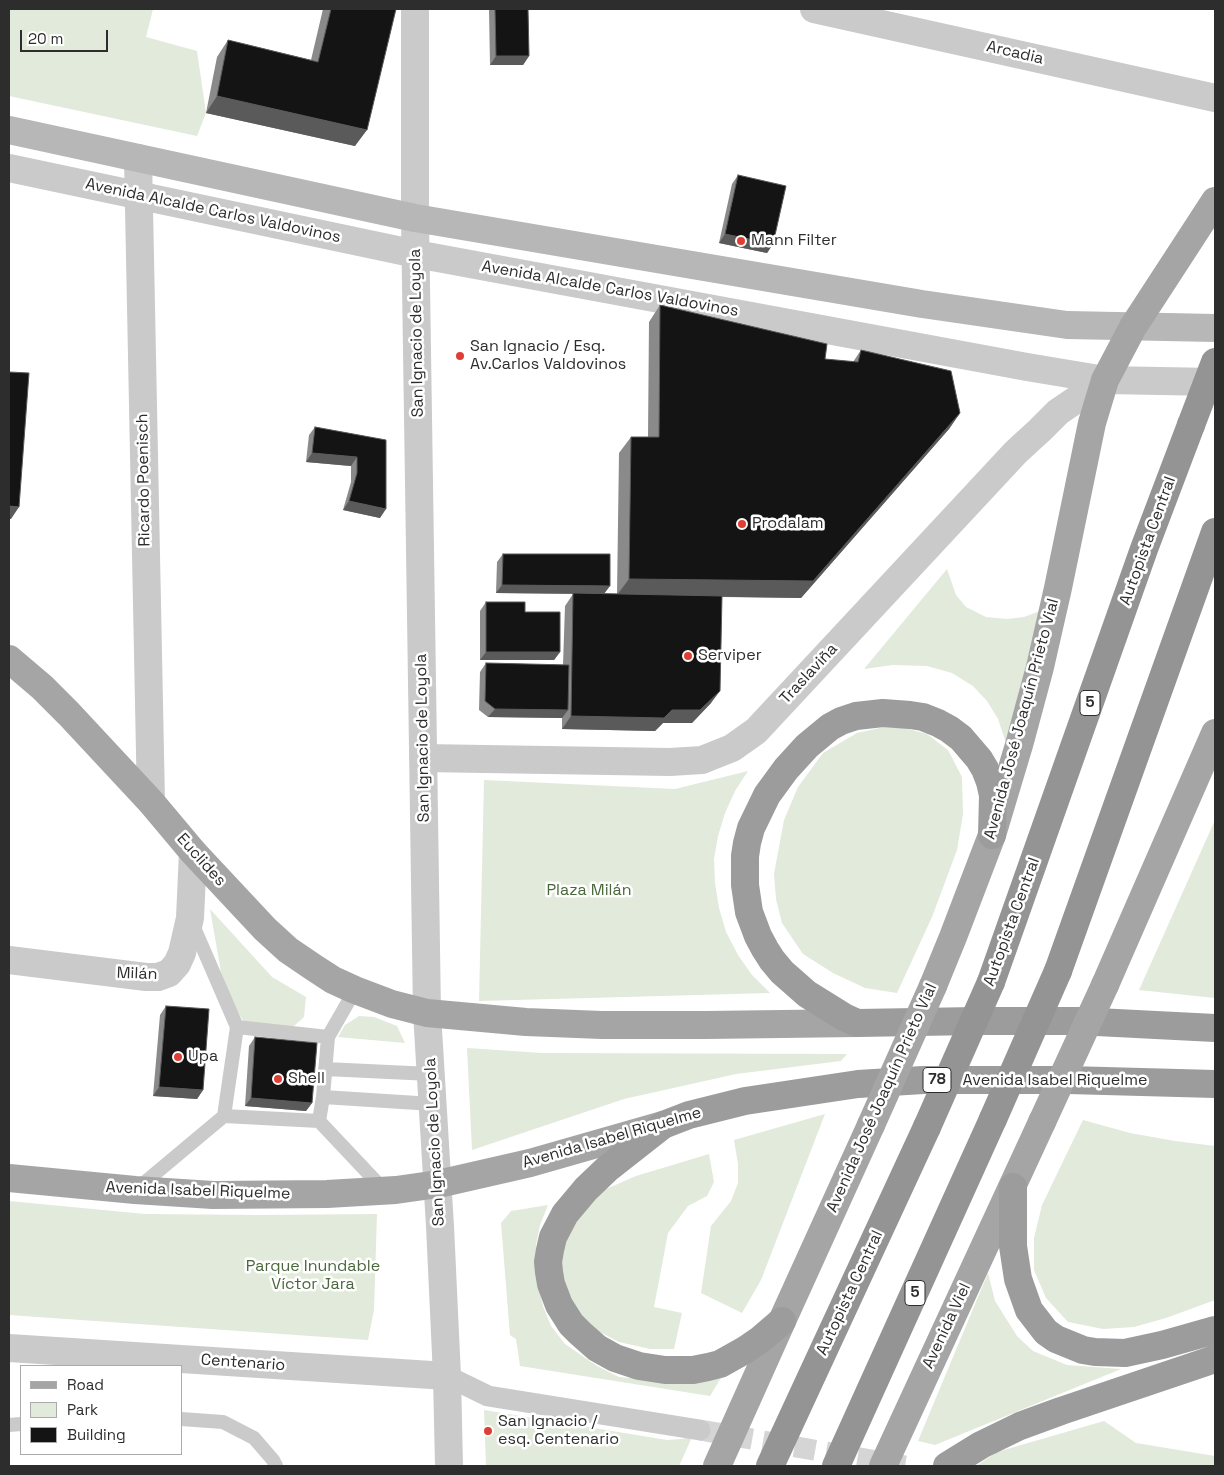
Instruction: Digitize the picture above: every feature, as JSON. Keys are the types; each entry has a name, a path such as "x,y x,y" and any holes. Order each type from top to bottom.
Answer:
{"highway":[{"name":"Autopista Central","path":"770,1466 927,1127 991,982 1141,559 1215,362"},
{"name":"5","path":"836,1466 1058,972 1215,532"},
{"path":"992,835 993,796 986,769 961,738 949,729 923,717 897,713 869,713 841,721 830,727 795,757 778,779 758,812 747,843 745,856 745,885 749,912 765,949 782,972 807,994 857,1023 1068,1021 1215,1028"},
{"name":"Avenida Isabel Riquelme","path":"663,1125 689,1115 745,1101 858,1084 923,1080 1049,1080 1208,1087"},
{"path":"663,1125 607,1169 572,1204 559,1225 550,1250 548,1267 551,1284 571,1324 587,1340 606,1354 615,1358 639,1366 677,1370 708,1367 732,1358 761,1339 782,1321"},
{"path":"1013,1187 1013,1246 1018,1279 1029,1310 1046,1332 1056,1339 1083,1350 1125,1353 1215,1330"},
{"path":"947,1466 982,1445 1020,1426 1215,1359"}],"main road":[{"path":"9,130 415,218 922,304 1067,325 1133,328 1215,328"},
{"name":"Avenida José Joaquín Prieto Vial","path":"782,1321 933,986 992,835 1040,667 1092,423 1105,380 1133,328 1215,201"},
{"name":"Euclides","path":"9,659 70,714 151,802 193,852 265,929 288,950 333,980 392,1004 427,1014"},
{"path":"1013,1187 1105,985 1215,734"},
{"path":"427,1014 526,1022 602,1025 857,1023"},
{"name":"Avenida Isabel Riquelme","path":"9,1178 213,1195 327,1194 396,1190 438,1184 530,1163 663,1125"},
{"name":"Avenida Viel","path":"883,1466 1013,1187"},
{"path":"717,1466 782,1321"}],"street":[{"name":"San Ignacio de Loyola","path":"415,9 415,218 427,1014 438,1184 447,1376 449,1466"},
{"name":"Arcadia","path":"814,9 1215,98"},
{"name":"Ricardo Poenisch","path":"138,158 151,802"},
{"name":"Avenida Alcalde Carlos Valdovinos","path":"9,168 416,254 1018,365 1105,380 1215,382"},
{"name":"Traslaviña","path":"423,758 670,762 702,760 732,748 756,731 1016,452 1058,412 1105,380"},
{"name":"Milán","path":"9,960 146,977 158,977 169,973 177,964 185,945 190,918 193,852"},
{"name":"Centenario","path":"9,1348 447,1376"},
{"path":"447,1376 488,1396 700,1430"}],"lane":[{"path":"135,1190 224,1116 237,1027 190,918"},
{"path":"320,1121 328,1037 355,990"},
{"path":"237,1027 328,1037"},
{"path":"325,1069 431,1074"},
{"path":"323,1097 433,1104"},
{"path":"224,1116 320,1121 384,1190"},
{"path":"182,1418 223,1422 254,1438 274,1460 276,1466"}],"green space":[{"path":"9,9 153,9 146,37 197,51 206,113 197,136 9,96"},
{"path":"947,569 956,595 966,607 986,617 1007,619 1024,617 1040,611 1006,743 998,719 987,701 973,686 952,673 927,666 893,665 864,669"},
{"path":"893,725 927,734 948,750 962,777 963,814 957,850 932,917 897,993 865,988 833,973 803,954 782,923 776,899 774,874 784,820 798,787 823,753 857,733"},
{"name":"Plaza Milán","path":"748,771 735,791 725,813 718,836 714,859 715,883 719,908 726,932 738,955 752,975 770,993 479,1001 484,780 675,789"},
{"path":"1215,820 1215,998 1139,990"},
{"path":"210,909 272,977 306,997 304,1017 284,1035 249,1029 229,1000 221,972"},
{"path":"359,1016 374,1017 397,1026 405,1043 338,1037 345,1025"},
{"path":"467,1048 542,1053 847,1054 841,1061 736,1074 624,1099 472,1150"},
{"path":"825,1114 761,1280 742,1313 701,1293 711,1226 731,1201 738,1183 738,1164 734,1140"},
{"path":"1083,1120 1130,1133 1215,1146 1215,1300 1166,1318 1134,1327 1103,1329 1068,1322 1046,1298 1034,1270 1034,1238 1042,1205"},
{"path":"709,1154 714,1182 707,1196 688,1206 668,1233 654,1307 682,1313 674,1349 650,1349 619,1342 594,1329 569,1302 560,1278 564,1234 597,1193 636,1176"},
{"name":"Parque Inundable Víctor Jara","path":"9,1201 145,1214 377,1214 374,1310 368,1340 9,1315"},
{"path":"548,1205 540,1225 536,1245 536,1277 543,1306 551,1326 565,1344 597,1366 619,1377 672,1382 724,1373 710,1396 520,1366 516,1339 510,1335 501,1223 511,1211"},
{"path":"988,1273 995,1301 1017,1336 1033,1351 1067,1365 1121,1369 935,1445 918,1441"},
{"path":"484,1410 667,1440 692,1437 679,1466 486,1466"},
{"path":"1104,1421 1136,1443 1215,1456 1215,1466 976,1466 997,1452"}],"building":[{"path":"331,9 396,9 367,130 217,96 228,40 318,62"},
{"path":"495,9 528,9 529,56 496,56"},
{"path":"738,175 786,186 773,244 725,234"},
{"name":"Prodalam","path":"660,305 827,344 825,359 858,362 861,350 951,371 960,413 813,581 629,579 631,437 659,437"},
{"path":"9,372 29,373 19,507 9,506"},
{"path":"315,427 386,440 386,509 349,501 357,473 357,457 312,453"},
{"path":"503,554 610,554 610,586 502,585"},
{"path":"573,593 722,596 720,691 700,710 672,710 664,718 571,716"},
{"path":"486,602 525,602 525,612 560,612 560,652 486,652"},
{"path":"486,663 569,665 568,710 495,709 485,701"},
{"name":"Upa","path":"166,1006 209,1009 203,1090 159,1087"},
{"name":"Shell","path":"255,1037 317,1043 312,1103 251,1098"}],"tunnel":[{"path":"700,1430 905,1466"}],"place":[{"name":"Mann Filter","path":"741,241"},
{"name":"San Ignacio / Esq. Av.Carlos Valdovinos","path":"460,356"},
{"name":"Prodalam","path":"742,524"},
{"name":"Serviper","path":"688,656"},
{"name":"Upa","path":"178,1057"},
{"name":"Shell","path":"278,1079"},
{"name":"San Ignacio / esq. Centenario","path":"488,1431"}]}
